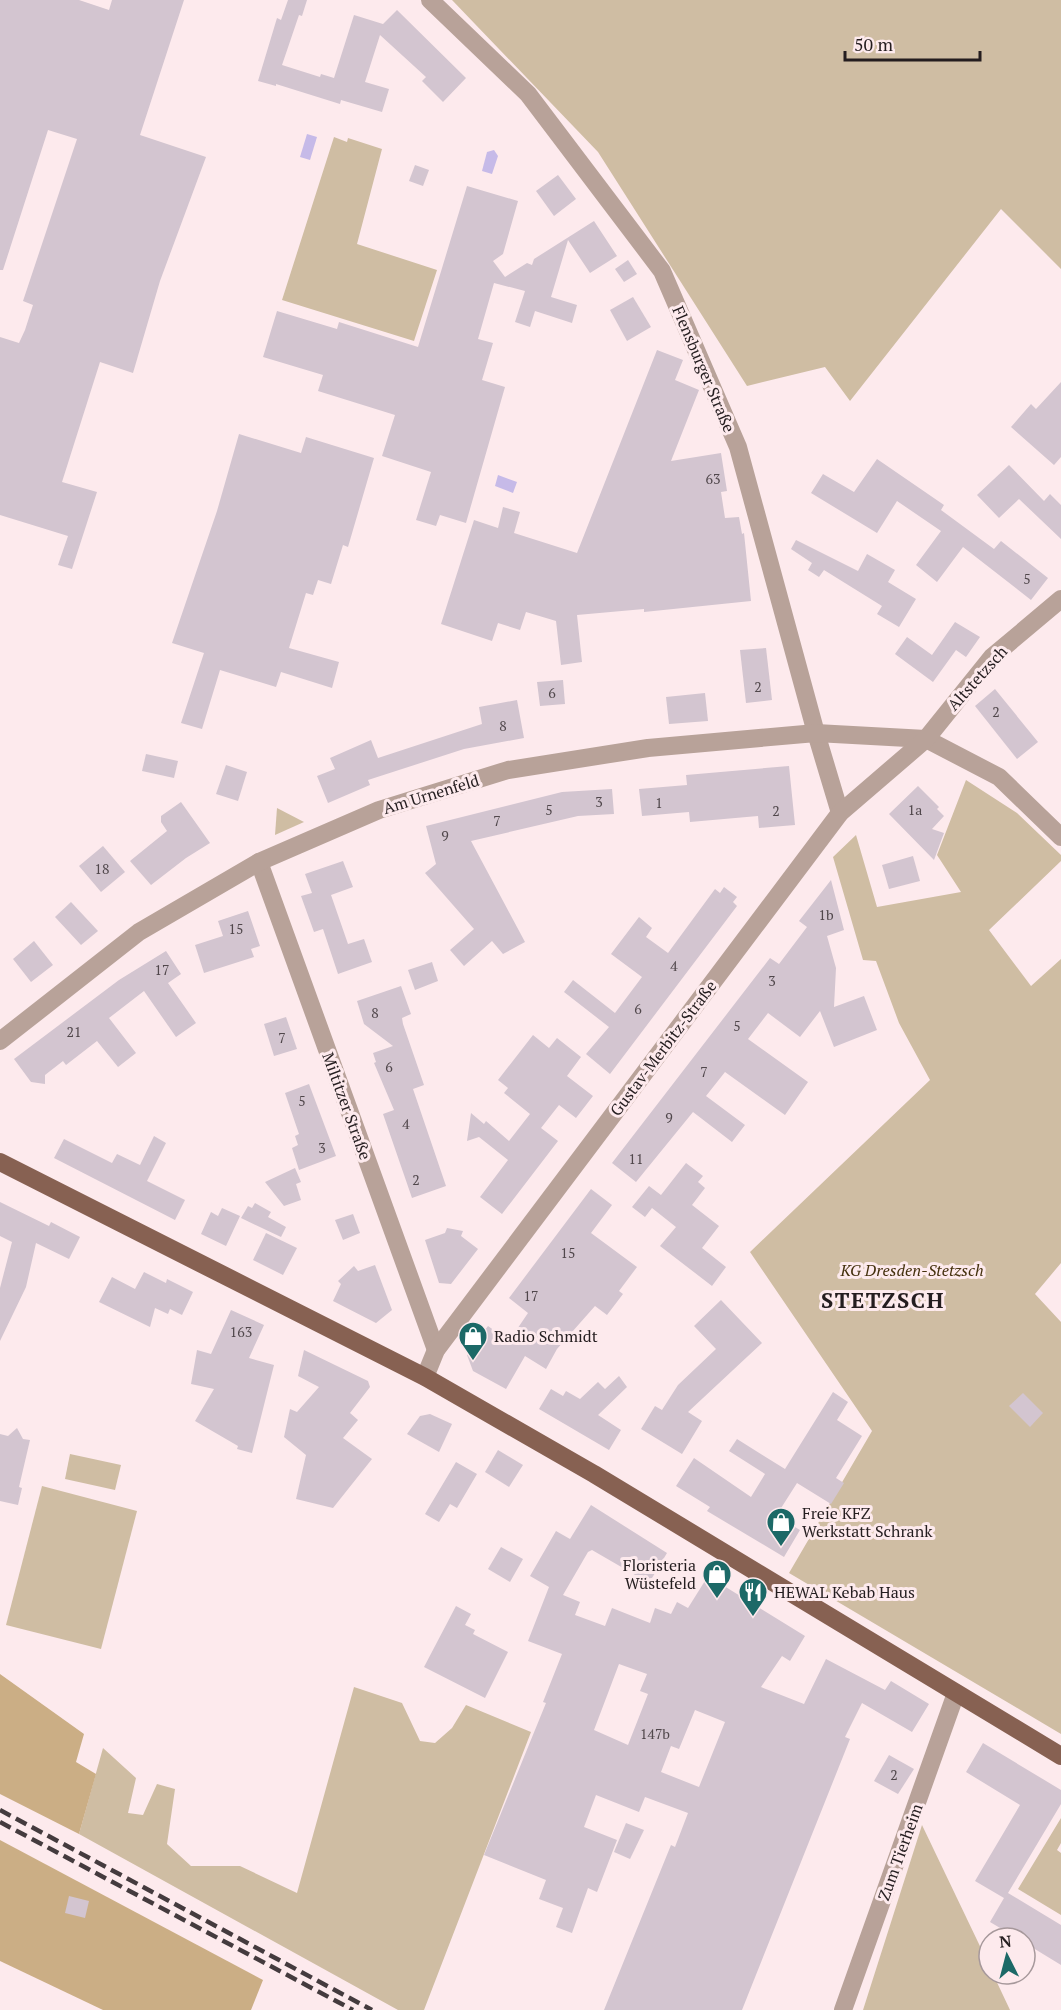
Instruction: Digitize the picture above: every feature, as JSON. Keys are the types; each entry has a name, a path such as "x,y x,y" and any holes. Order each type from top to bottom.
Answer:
{"main road":[{"path":"0,1162 425,1377 594,1474 1061,1756"}],"street":[{"name":"Flensburger Straße","path":"430,0 528,94 662,271 738,447 840,813"},
{"name":"Altstetzsch","path":"926,739 992,657 1061,599"},
{"name":"Am Urnenfeld","path":"0,1041 139,932 259,862 379,810 508,770 648,748 816,733 926,739"},
{"name":"Gustav-Merbitz-Straße","path":"425,1377 436,1350 840,813 926,739"},
{"path":"926,739 999,777 1061,837"},
{"name":"Miltitzer Straße","path":"259,862 436,1350"},
{"name":"Zum Tierheim","path":"843,2010 956,1693"}],"green space":[{"path":"452,0 1061,0 1061,269 1001,209 850,401 825,367 747,386 598,152"},
{"path":"334,137 347,142 348,138 382,149 357,244 437,270 414,341 282,300"},
{"name":"KG Dresden-Stetzsch","path":"966,780 1017,813 1061,855 1061,861 989,930 1031,986 1061,959 1061,1263 1035,1294 1061,1322 1061,1734 789,1573 872,1431 750,1252 930,1080 899,1023 876,961 863,960 833,857 856,835 877,907 961,892 937,855"},
{"path":"277,808 304,822 275,835"},
{"path":"70,1454 121,1465 115,1490 65,1479"},
{"path":"42,1486 137,1511 101,1649 6,1625"},
{"path":"354,1687 402,1703 420,1741 435,1743 452,1728 466,1705 531,1732 424,2010 398,2010 79,1834 103,1748 136,1778 128,1813 143,1815 157,1784 175,1789 167,1844 191,1866 240,1866 297,1893"},
{"path":"1061,1818 1061,1843 1057,1850 1061,1853 1061,1915 1018,1889"},
{"path":"922,1825 977,1940 977,1986 999,1986 1010,2010 863,2010"}],"shaded area":[{"path":"307,134 317,137 310,160 300,157"},
{"path":"494,150 498,156 492,174 482,171 487,152"},
{"path":"498,475 517,482 513,493 495,486"},
{"path":"0,1674 84,1734 76,1762 96,1774 79,1834 0,1794"},
{"path":"0,1840 263,1980 251,2010 103,2010 0,1961"}],"building":[{"path":"0,0 79,0 109,10 112,0 184,0 140,135 206,157 160,281 133,373 100,362 62,482 97,492 72,569 58,565 68,536 0,515 0,337 19,343 25,330 33,305 23,301 77,139 48,130 3,270 0,270"},
{"path":"288,0 307,0 302,16 299,15 282,65 320,77 321,74 334,78 354,15 383,24 397,10 466,78 443,102 422,81 426,77 380,35 365,82 389,89 382,112 341,100 340,104 276,84 276,86 258,81 277,18 281,20"},
{"path":"415,165 429,170 423,186 409,181"},
{"path":"558,175 576,199 554,216 536,191"},
{"path":"467,186 518,201 503,254 493,261 505,277 527,263 532,265 534,259 594,221 617,256 590,273 568,240 551,297 577,305 572,323 535,311 530,327 515,322 525,291 494,283 478,339 493,343 482,380 505,387 466,523 440,515 436,526 416,520 431,472 382,456 395,415 318,391 323,375 263,357 277,311 337,329 339,322 418,347"},
{"path":"628,260 637,274 624,282 615,269"},
{"path":"633,297 651,327 627,341 610,310"},
{"path":"657,350 683,360 675,380 699,390 671,461 721,453 727,491 721,492 725,518 739,517 742,534 744,533 751,601 644,612 644,609 577,615 582,662 561,665 556,621 526,612 520,630 498,623 492,641 441,624 474,520 498,528 503,507 520,512 514,533 577,553"},
{"path":"1061,382 1061,457 1054,465 1011,427 1031,404 1036,409"},
{"path":"239,434 301,453 306,437 374,458 348,547 343,545 331,584 318,580 313,595 306,593 289,648 339,662 332,688 281,672 276,687 220,670 202,729 181,723 204,653 172,643 217,511"},
{"path":"877,459 944,505 941,510 994,549 1001,541 1048,578 1031,600 963,547 937,582 916,565 941,531 897,501 877,533 811,493 823,474 854,492"},
{"path":"1009,465 1044,501 1050,494 1061,505 1061,539 1019,499 999,518 977,495"},
{"path":"796,540 858,571 867,554 895,570 888,582 916,599 899,627 877,614 882,606 824,570 819,577 808,570 812,563 791,549"},
{"path":"955,622 980,637 966,657 956,650 933,682 895,654 907,637 932,655"},
{"path":"766,648 772,700 746,703 740,650"},
{"path":"563,680 565,704 540,706 537,682"},
{"path":"995,689 1038,742 1017,759 975,706"},
{"path":"705,693 708,721 669,724 666,697"},
{"path":"517,700 524,738 464,749 368,780 370,785 328,803 317,776 335,769 330,758 371,740 378,758 482,724 479,707"},
{"path":"146,754 178,761 174,778 142,771"},
{"path":"226,765 247,772 238,801 216,794"},
{"path":"789,766 795,825 759,828 758,816 690,822 689,812 642,816 639,789 687,785 686,775"},
{"path":"918,786 939,807 937,809 944,816 932,829 944,833 934,860 889,814"},
{"path":"612,789 614,814 578,816 471,841 525,942 503,954 492,941 464,966 450,950 474,929 425,873 436,864 426,826 562,792"},
{"path":"181,802 210,843 151,885 130,861 167,831 161,822 161,816"},
{"path":"103,846 125,872 101,892 79,866"},
{"path":"913,856 920,881 889,889 882,865"},
{"path":"343,861 353,887 331,895 348,944 364,939 372,962 338,974 323,929 314,932 301,896 312,893 305,874"},
{"path":"831,880 844,930 827,936 836,968 834,1007 864,996 877,1030 834,1047 820,1011 800,1037 768,1013 748,1039 808,1082 785,1115 725,1072 706,1096 745,1125 732,1142 693,1112 636,1182 612,1163 770,958 779,964 807,927 799,921"},
{"path":"724,887 737,897 733,902 737,906 610,1074 586,1054 609,1027 564,992 573,980 615,1013 642,977 611,954 639,917 652,928 646,937 668,953 715,889 720,893"},
{"path":"71,902 98,931 81,945 55,917"},
{"path":"248,911 260,946 251,949 254,957 204,973 195,945 223,936 218,921"},
{"path":"34,941 53,965 31,982 13,959"},
{"path":"166,951 181,974 168,983 196,1023 176,1037 144,991 109,1018 136,1053 118,1067 97,1041 66,1065 63,1061 45,1075 45,1084 31,1082 14,1059 119,980"},
{"path":"432,962 438,981 415,990 408,970"},
{"path":"401,986 411,1014 402,1018 403,1024 424,1085 413,1089 446,1186 412,1198 383,1114 394,1110 374,1063 376,1062 373,1053 393,1046 364,1024 357,1001"},
{"path":"286,1017 297,1049 274,1056 264,1024"},
{"path":"533,1035 549,1048 557,1038 581,1057 567,1076 593,1096 576,1118 559,1105 541,1128 558,1141 502,1214 480,1197 508,1160 479,1137 467,1141 471,1113 484,1124 486,1121 509,1141 530,1114 504,1093 508,1088 498,1080"},
{"path":"309,1084 336,1156 299,1170 292,1148 298,1145 295,1136 299,1134 285,1093"},
{"path":"154,1136 166,1143 147,1181 185,1200 175,1220 54,1158 64,1139 112,1163 117,1154 140,1165"},
{"path":"686,1163 703,1176 698,1182 705,1188 692,1205 719,1226 702,1248 726,1267 712,1286 660,1246 676,1227 652,1208 645,1217 632,1207 649,1186 661,1195"},
{"path":"295,1168 301,1182 296,1184 301,1200 284,1206 265,1182"},
{"path":"591,1189 612,1205 591,1233 637,1267 619,1291 623,1294 607,1315 595,1306 557,1349 546,1369 525,1356 506,1389 473,1371 467,1355 488,1326 509,1341 528,1313 509,1298"},
{"path":"0,1202 49,1226 51,1222 80,1237 69,1259 36,1243 26,1287 0,1341 0,1288 12,1242 0,1236"},
{"path":"255,1203 271,1212 268,1217 286,1227 281,1237 241,1218 248,1206 252,1208"},
{"path":"222,1208 240,1216 226,1246 201,1234 211,1212 218,1216"},
{"path":"353,1214 360,1233 343,1240 335,1220"},
{"path":"447,1228 463,1231 461,1236 478,1249 451,1284 439,1283 425,1240 445,1233"},
{"path":"266,1233 297,1248 283,1275 253,1260"},
{"path":"375,1265 392,1310 376,1323 333,1301 341,1284 338,1281 354,1266 358,1271"},
{"path":"144,1272 166,1283 167,1279 193,1292 182,1315 170,1309 168,1314 155,1308 150,1327 99,1302 112,1277 135,1289"},
{"path":"721,1300 762,1343 688,1412 702,1421 682,1454 641,1429 655,1406 662,1410 678,1385 716,1349 694,1326"},
{"path":"231,1310 264,1325 249,1358 274,1365 252,1453 237,1449 238,1446 195,1421 214,1389 191,1384 197,1350 211,1354"},
{"path":"304,1350 368,1381 370,1387 350,1413 358,1420 343,1438 372,1459 333,1508 296,1499 306,1455 284,1437 290,1409 297,1412 319,1387 298,1376"},
{"path":"619,1376 627,1387 598,1415 621,1430 609,1450 539,1409 551,1389 563,1396 566,1391 580,1399 598,1382 605,1389"},
{"path":"833,1392 848,1402 837,1420 862,1436 836,1478 844,1483 831,1504 797,1483 776,1516 800,1530 784,1557 707,1511 710,1507 676,1486 694,1458 751,1497 765,1474 729,1451 737,1439 785,1469"},
{"path":"1023,1393 1043,1413 1030,1427 1009,1406"},
{"path":"430,1414 452,1424 439,1452 407,1434 420,1416"},
{"path":"17,1428 23,1439 30,1440 19,1487 22,1488 18,1505 0,1501 0,1434 8,1436"},
{"path":"498,1450 523,1465 509,1487 485,1472"},
{"path":"456,1462 477,1474 457,1508 450,1504 439,1522 425,1514"},
{"path":"591,1505 667,1553 649,1583 592,1550 588,1552 563,1595 580,1602 575,1615 605,1626 612,1608 650,1623 655,1608 671,1614 677,1602 688,1608 708,1576 805,1636 790,1661 782,1656 761,1687 804,1704 826,1659 885,1690 891,1681 929,1704 912,1732 862,1703 845,1737 850,1739 742,2010 604,2010 671,1845 675,1847 688,1813 645,1797 639,1812 596,1795 584,1827 617,1840 597,1892 588,1888 572,1933 556,1927 563,1908 539,1899 546,1880 484,1855 546,1703 543,1702 562,1654 528,1641 549,1587 530,1576 556,1531 570,1539","holes":["619,1664 647,1674 640,1691 648,1694 628,1745 594,1730","695,1710 725,1722 699,1787 661,1772 671,1746 679,1749"]},
{"path":"501,1547 523,1559 510,1582 488,1569"},
{"path":"456,1606 471,1614 465,1625 475,1630 473,1634 508,1652 485,1698 424,1667"},
{"path":"983,1743 1061,1790 1061,1804 1008,1893 1061,1925 1061,1965 1037,1950 1037,1926 997,1926 990,1922 1004,1898 975,1881 1020,1805 966,1772"},
{"path":"889,1755 914,1769 898,1794 874,1781"},
{"path":"626,1823 644,1830 630,1859 614,1852"},
{"path":"69,1896 89,1901 85,1918 65,1913"}],"railway":[{"path":"0,1810 372,2010"},
{"path":"0,1822 353,2010"}],"place":[{"name":"Radio Schmidt","path":"473,1362"},
{"name":"Freie KFZ Werkstatt Schrank","path":"781,1548"},
{"name":"Floristeria Wüstefeld","path":"717,1600"},
{"name":"HEWAL Kebab Haus","path":"753,1618"}],"district":[{"name":"STETZSCH","path":"883,1300"}]}
